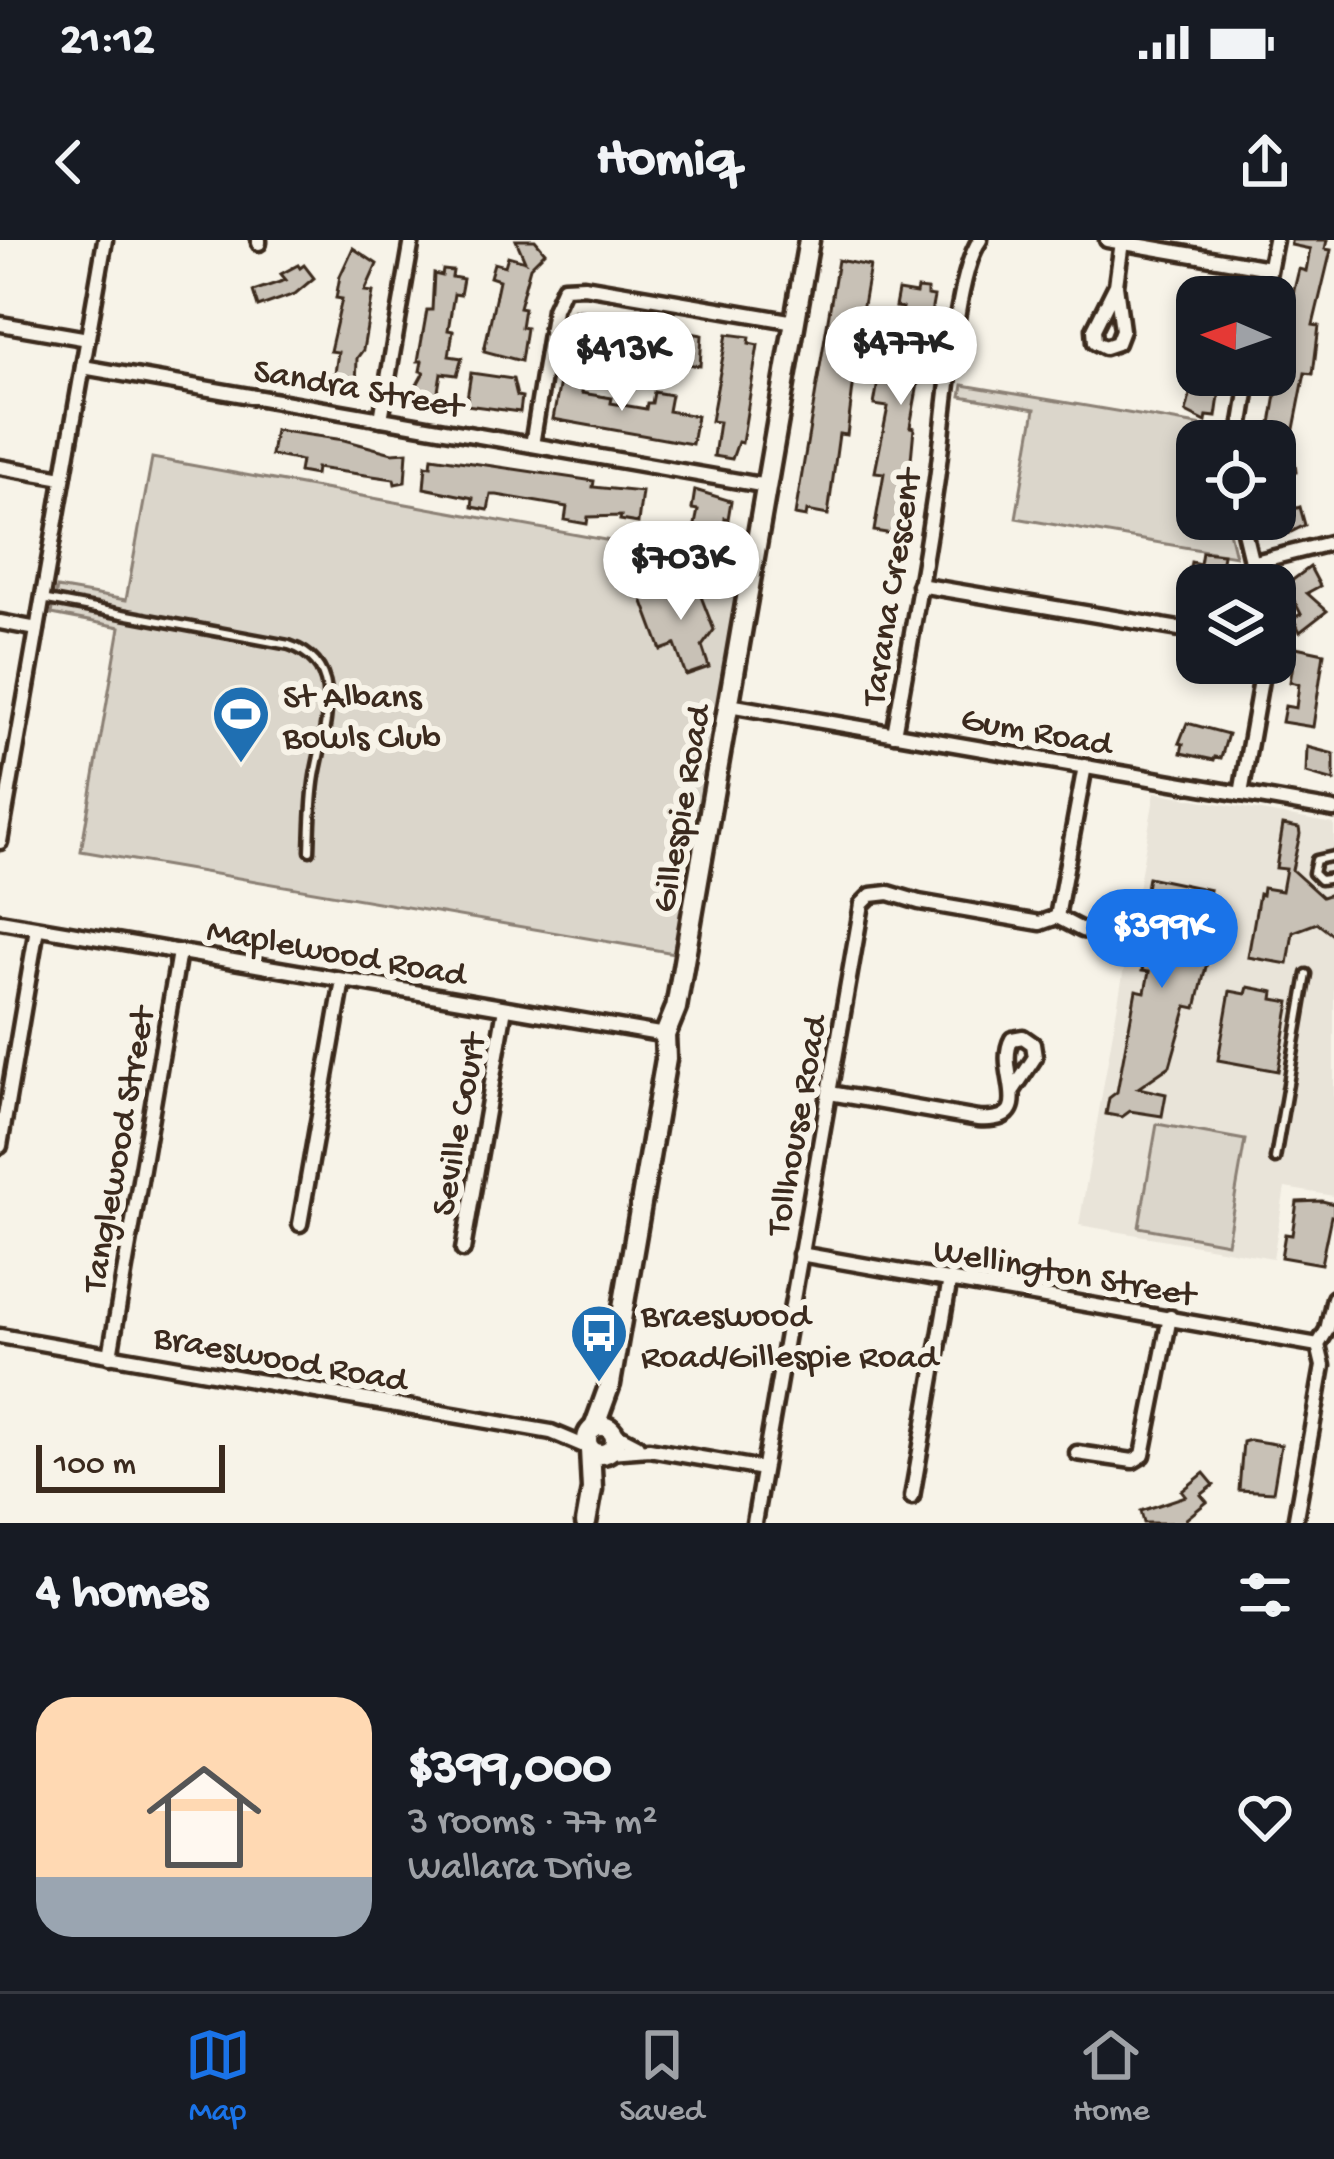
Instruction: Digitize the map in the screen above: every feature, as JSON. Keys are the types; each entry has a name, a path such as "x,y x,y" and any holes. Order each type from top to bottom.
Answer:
{"street":[{"path":"0,842 6,776 37,629 105,240"},
{"path":"381,419 412,240"},
{"name":"Gillespie Road","path":"586,1523 666,1059 665,1035 676,1008 809,240"},
{"name":"Tarana Crescent","path":"894,734 961,309 972,253 980,240"},
{"path":"1107,240 1269,268"},
{"path":"1268,276 1275,240"},
{"path":"1116,285 1122,242"},
{"path":"532,445 554,309 564,287 584,286 795,322"},
{"path":"1,324 88,339"},
{"name":"Sandra Street","path":"83,367 767,486"},
{"path":"0,467 63,478"},
{"path":"1246,540 1251,563 1334,542"},
{"path":"919,585 1176,628"},
{"path":"0,622 37,629"},
{"path":"1241,794 1260,684"},
{"name":"Gum Road","path":"729,705 1334,810"},
{"path":"1085,766 1057,917 1082,931 1128,939"},
{"name":"Tollhouse Road","path":"754,1523 857,944 857,915 866,899 882,892 1040,923 1057,917"},
{"name":"Maplewood Road","path":"0,921 665,1035"},
{"path":"0,1146 37,928"},
{"name":"Tanglewood Street","path":"110,1355 179,952"},
{"path":"300,1224 343,980"},
{"name":"Seville Court","path":"464,1250 505,1008"},
{"path":"830,1093 992,1120 1010,1112 1014,1090"},
{"name":"Wellington Street","path":"800,1254 1318,1345"},
{"path":"912,1497 950,1279"},
{"path":"1295,1523 1323,1366 1318,1345 1328,1330 1334,1298"},
{"path":"1077,1453 1132,1461 1143,1455 1170,1317"},
{"name":"Braeswood Road","path":"0,1336 763,1469"}],"lane":[{"path":"42,599 289,645 313,658 324,674 328,697 313,792 310,851"},
{"path":"1334,856 1321,856 1313,873 1320,880 1334,878"},
{"path":"1275,1159 1307,974"}],"shaded area":[{"path":"963,385 1176,421 1176,540 1231,540 1235,556 1016,518 1035,409 961,396"},
{"path":"152,458 743,565 674,953 81,851 120,627 52,614 57,588 126,600"},
{"path":"1155,792 1334,824 1334,1196 1285,1188 1273,1258 1079,1225"},
{"path":"1157,1124 1245,1140 1227,1243 1139,1227"}],"building":[{"path":"516,240 535,240 545,252 530,267 519,307 524,308 521,327 526,328 521,361 484,351 499,280 490,277 494,263 505,266 508,256 525,261"},
{"path":"1291,240 1327,240 1325,249 1331,250 1313,325 1319,326 1313,374 1305,373 1296,420 1272,420 1276,396 1296,396 1296,282 1299,269 1306,271 1310,249 1291,245"},
{"path":"353,248 377,264 365,291 373,292 363,350 357,358 356,387 327,392 323,376 335,373 338,352 330,351 342,299 336,298"},
{"path":"838,260 870,266 859,328 865,329 862,348 858,347 847,435 839,434 828,515 807,511 806,517 795,515"},
{"path":"304,265 314,278 295,294 258,307 253,291 286,280 281,274"},
{"path":"443,270 463,279 460,295 454,294 448,330 453,331 449,356 462,358 457,375 441,373 438,391 446,395 438,409 412,394 424,372 418,361 427,310 432,310 434,274 442,276"},
{"path":"917,289 934,297 910,427 914,428 909,481 899,535 874,531 884,473 875,472 888,407 874,405 879,376 889,377 895,350 902,308 895,307 898,291 916,294"},
{"path":"575,310 624,312 623,321 702,335 700,366 609,348 606,363 583,359 584,354 575,353"},
{"path":"727,334 750,337 749,343 758,345 742,443 738,442 732,459 714,456 719,422 711,421"},
{"path":"471,373 513,379 517,396 522,397 520,412 466,405"},
{"path":"561,376 584,378 582,393 612,398 611,403 646,409 654,392 671,395 668,411 697,416 692,444 553,419"},
{"path":"1190,396 1219,396 1216,417 1202,420 1186,412"},
{"path":"275,430 407,452 405,482 316,468 315,475 299,472 301,461 271,455"},
{"path":"432,457 642,492 638,523 620,520 621,516 588,517 587,524 565,520 567,507 497,495 491,495 488,510 472,507 473,498 424,488 426,465 431,466"},
{"path":"695,490 731,501 722,557 699,553 700,546 691,544 698,510 692,509"},
{"path":"1300,507 1305,525 1296,530 1296,508"},
{"path":"1202,552 1223,554 1221,564 1200,564"},
{"path":"1310,567 1320,586 1307,593 1327,611 1300,632 1296,624 1301,614 1296,604 1296,578"},
{"path":"693,576 714,630 702,646 709,667 686,675 675,645 661,650 642,599"},
{"path":"1296,647 1324,653 1313,727 1282,722 1285,706 1296,708"},
{"path":"1187,723 1228,734 1221,758 1181,753 1183,744 1179,743"},
{"path":"1307,747 1334,754 1334,781 1306,773"},
{"path":"1283,825 1299,828 1292,870 1322,897 1334,893 1334,936 1317,923 1293,932 1288,964 1248,957 1259,894 1263,888 1282,891 1286,869 1276,868"},
{"path":"1148,877 1210,890 1199,940 1210,950 1196,1008 1187,1006 1170,1066 1138,1088 1166,1094 1162,1116 1130,1111 1122,1117 1106,1114 1109,1098 1117,1092 1136,990 1145,992 1149,972 1142,971 1146,946 1140,945"},
{"path":"1248,987 1274,992 1273,999 1290,1002 1278,1071 1218,1060 1230,991 1246,994"},
{"path":"1297,1202 1334,1204 1334,1217 1321,1264 1281,1257 1285,1234 1292,1235"},
{"path":"1243,1442 1281,1445 1273,1492 1239,1490"},
{"path":"1204,1473 1214,1485 1201,1495 1207,1502 1187,1523 1144,1523 1141,1511 1186,1496 1182,1491"}],"place":[{"name":"St Albans Bowls Club","path":"241,765"},
{"name":"Braeswood Road/Gillespie Road","path":"599,1384"}]}
